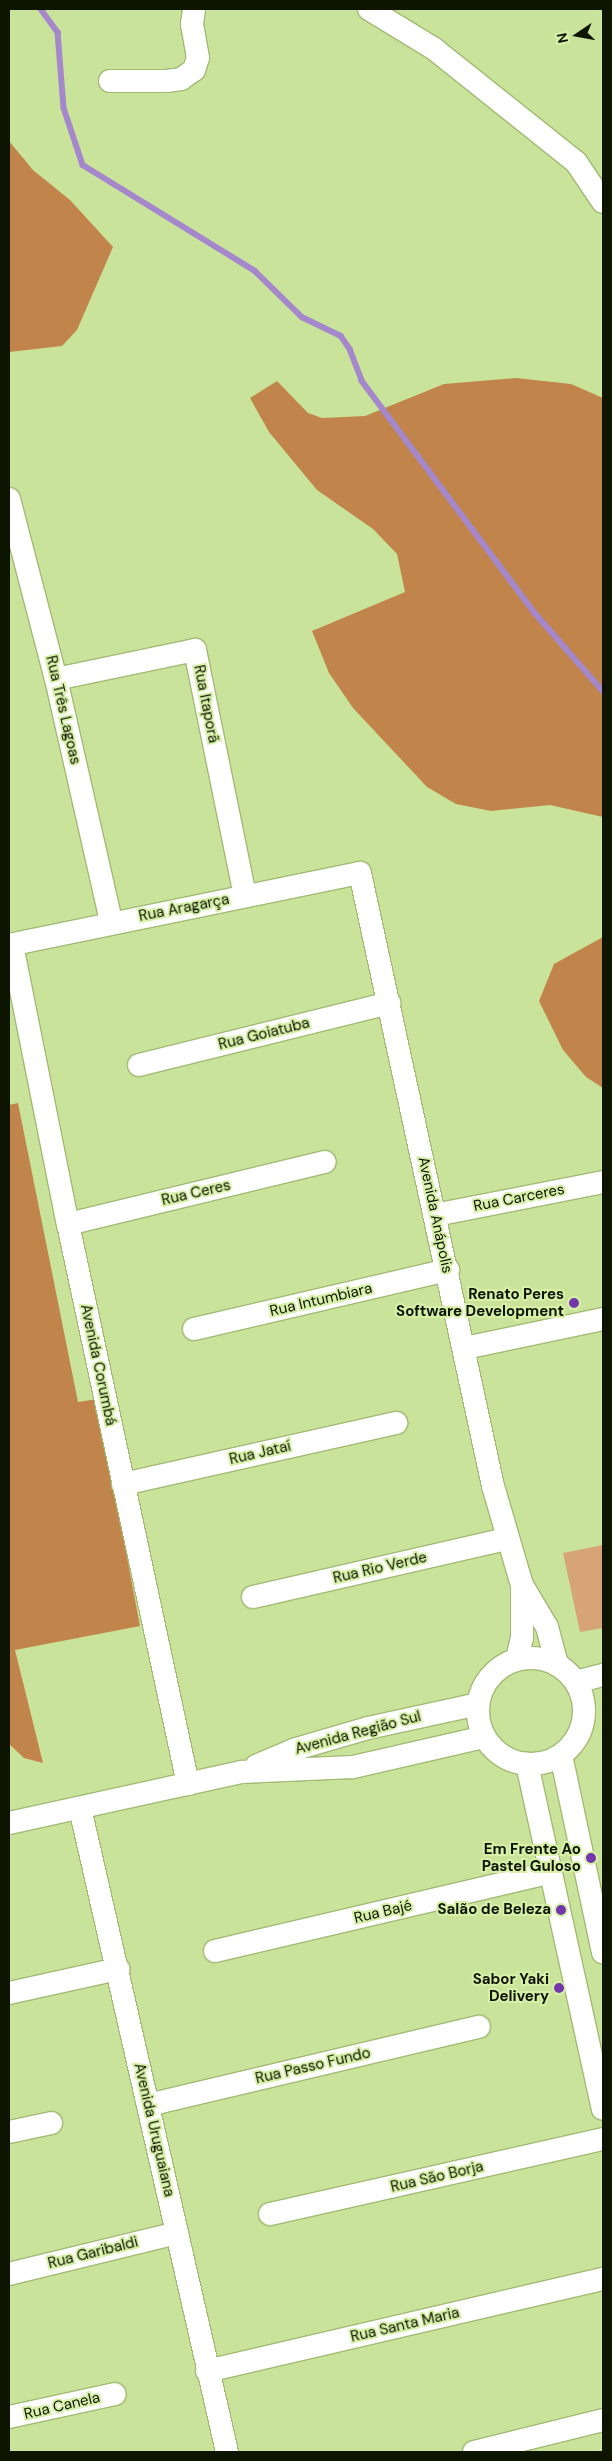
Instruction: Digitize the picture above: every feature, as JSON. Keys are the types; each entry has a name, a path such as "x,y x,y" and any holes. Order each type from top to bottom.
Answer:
{"street":[{"path":"110,81 167,81 181,79 194,70 198,58 192,24 194,9"},
{"path":"369,9 433,48 576,162 603,202"},
{"name":"Rua Três Lagoas","path":"9,499 56,679 111,922"},
{"name":"Rua Itaporã","path":"56,679 195,650 244,896"},
{"name":"Rua Aragarça","path":"10,945 111,922 360,873"},
{"name":"Avenida Anápolis","path":"360,873 507,1539 522,1585 547,1628 558,1664"},
{"name":"Avenida Corumbá","path":"10,945 188,1784"},
{"name":"Rua Goiatuba","path":"139,1065 389,1004"},
{"name":"Rua Ceres","path":"68,1224 325,1162"},
{"name":"Rua Carceres","path":"436,1215 603,1182"},
{"name":"Rua Intumbiara","path":"194,1329 448,1270"},
{"path":"465,1348 603,1319"},
{"name":"Rua Jataí","path":"124,1484 396,1423"},
{"name":"Rua Rio Verde","path":"253,1597 507,1539"},
{"name":"Avenida Anápolis","path":"517,1659 522,1638 522,1585"},
{"path":"541,1658 558,1664 576,1682 583,1700 594,1716 561,1755 541,1764 527,1764 502,1756 484,1737 478,1721 478,1704 489,1678 502,1666 517,1659 541,1658"},
{"path":"576,1682 603,1675"},
{"name":"Avenida Região Sul","path":"9,1824 241,1772 296,1749 368,1728 478,1704"},
{"name":"Avenida Região Sul","path":"241,1772 353,1767 484,1737"},
{"path":"561,1755 603,1953"},
{"path":"527,1764 603,2109"},
{"name":"Avenida Uruguaiana","path":"80,1808 227,2452"},
{"name":"Rua Bajé","path":"215,1951 551,1872"},
{"path":"9,1993 118,1969"},
{"name":"Rua Passo Fundo","path":"148,2106 479,2027"},
{"path":"9,2132 51,2123"},
{"name":"Rua São Borja","path":"270,2214 603,2139"},
{"name":"Rua Garibaldi","path":"9,2274 177,2233"},
{"name":"Rua Santa Maria","path":"207,2371 603,2280"},
{"name":"Rua Canela","path":"9,2418 115,2394"},
{"path":"474,2452 603,2420"}],"shaded area":[{"path":"9,141 33,170 70,200 113,247 77,330 62,346 9,352"},
{"path":"516,378 571,384 603,398 603,817 550,805 491,811 456,804 427,787 353,708 329,673 312,631 405,592 397,554 373,529 317,490 269,432 250,398 277,381 308,413 322,418 365,416 444,384"},
{"path":"603,937 603,1088 586,1077 563,1050 539,1001 554,964"},
{"path":"18,1103 78,1402 97,1399 140,1626 15,1650 43,1763 24,1758 9,1744 9,1105"},
{"path":"603,1545 603,1628 580,1632 563,1553"}],"waterway":[{"path":"41,9 58,32 64,108 83,165 255,271 302,317 341,336 350,349 362,381 535,613 603,691"}],"place":[{"name":"Renato Peres Software Development","path":"574,1303"},
{"name":"Em Frente Ao Pastel Guloso","path":"591,1858"},
{"name":"Salão de Beleza","path":"561,1910"},
{"name":"Sabor Yaki Delivery","path":"559,1988"}]}
